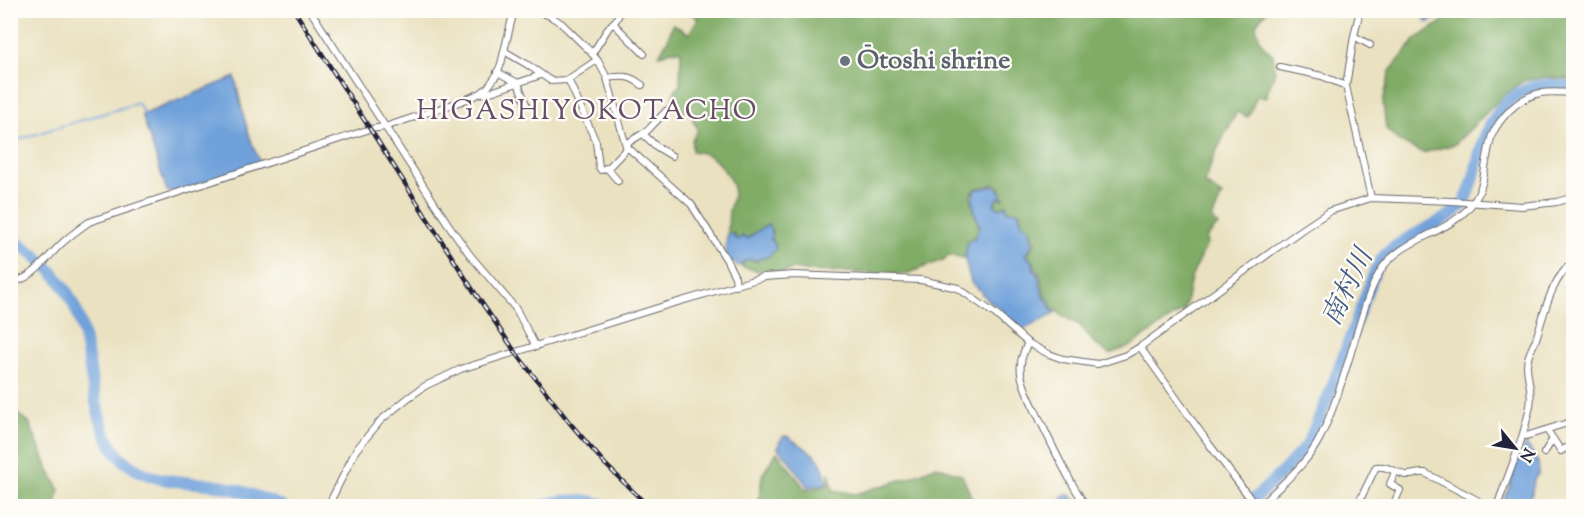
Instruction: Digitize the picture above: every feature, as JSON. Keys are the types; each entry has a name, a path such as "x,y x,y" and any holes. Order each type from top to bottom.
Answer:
{"street":[{"path":"310,10 448,224 470,255 516,309 536,346"},
{"path":"10,283 22,280 39,268 65,240 89,222 370,129 385,127 483,92 497,72 514,10"},
{"path":"535,10 561,23 597,60 607,78 627,146 691,204 726,259 735,277 736,286"},
{"path":"592,54 621,10"},
{"path":"1360,10 1346,86 1371,198"},
{"path":"613,23 644,54"},
{"path":"1354,36 1370,45"},
{"path":"504,51 551,81 568,79 597,60"},
{"path":"1280,67 1322,76 1346,86"},
{"path":"497,72 518,83 526,104"},
{"path":"483,92 485,94 542,75"},
{"path":"607,78 626,76 642,85"},
{"path":"568,79 596,142 601,170 609,167 627,146 654,125 666,111"},
{"path":"1140,347 1247,496 1258,507 1279,489 1306,459 1318,441 1341,383 1374,284 1383,268 1392,257 1406,247 1443,229 1461,216 1474,202 1478,196 1493,133 1503,117 1522,99 1534,94 1574,93"},
{"path":"643,134 657,147 672,156"},
{"path":"606,168 618,181"},
{"path":"330,507 332,498 356,450 381,420 425,386 461,369 764,277 794,275 921,280 958,288 995,314 1028,343 1048,354 1098,364 1126,355 1140,347 1330,211 1371,198 1522,206 1557,202 1574,197"},
{"path":"1497,507 1523,435 1531,403 1528,358 1553,288 1562,272 1574,261"},
{"path":"1028,343 1020,363 1020,374 1058,458 1086,507"},
{"path":"1523,435 1574,421"},
{"path":"1547,430 1561,451 1574,443"},
{"path":"1544,453 1553,439"},
{"path":"1357,507 1376,467 1382,466 1409,476 1420,472 1425,473 1477,500 1482,507"},
{"path":"1393,507 1400,494 1400,490 1390,484 1395,472"}],"green space":[{"path":"1267,10 1256,24 1261,41 1273,54 1275,72 1265,98 1257,96 1248,117 1237,112 1211,165 1205,184 1222,195 1212,219 1218,225 1206,238 1207,244 1191,278 1185,309 1129,347 1109,354 1094,343 1080,325 1051,307 1034,262 1027,255 1035,243 1029,228 1022,223 1019,211 1008,210 1007,204 1000,208 995,206 998,198 1004,199 996,184 975,189 971,195 979,228 976,235 967,241 968,246 964,258 949,255 945,259 906,274 793,269 775,272 742,267 744,261 752,259 757,262 760,258 768,257 776,249 771,239 772,232 768,224 747,238 742,236 740,239 735,238 734,233 727,235 733,194 732,184 714,159 692,151 692,140 698,129 693,121 694,112 681,111 671,105 675,90 680,85 681,51 671,50 659,55 673,24 689,34 698,18 689,11"},
{"path":"1458,11 1573,11 1573,80 1545,77 1523,81 1503,96 1455,144 1423,153 1400,142 1386,129 1383,102 1390,71 1416,39"},
{"path":"10,409 29,422 49,471 60,490 55,506 11,506"},
{"path":"777,452 806,490 829,485 829,472 833,490 856,494 937,466 962,475 973,501 970,506 762,506 759,502 762,475"}],"water":[{"path":"1420,11 1448,11 1427,23"},
{"path":"235,77 248,131 260,162 176,192 167,191 142,115"},
{"path":"995,186 1003,198 998,197 994,203 995,206 999,208 1007,206 1007,211 1018,211 1022,224 1029,228 1033,243 1025,255 1033,262 1043,296 1055,312 1023,330 972,284 965,259 968,241 974,239 980,226 973,203 975,190"},
{"path":"768,224 771,240 776,249 768,257 757,261 753,259 744,261 740,266 728,258 726,255 727,235 734,234 735,239 740,239 742,236 747,239"},
{"path":"784,436 789,437 814,455 822,466 827,483 808,487 778,448"},
{"path":"1526,444 1538,462 1539,473 1534,479 1530,506 1501,506 1511,483 1513,471"},
{"path":"1069,494 1078,506 1067,506 1062,499 1064,495"}],"waterway":[{"name":"南村川","path":"1244,506 1283,471 1307,445 1327,400 1373,276 1384,256 1392,248 1443,220 1461,206 1471,186 1484,138 1490,125 1506,103 1516,95 1542,85 1574,87"},
{"path":"10,142 138,103 145,115"},
{"path":"10,238 51,270 73,302 83,333 99,415 115,451 128,464 148,475 216,485 281,506"},
{"path":"540,506 574,500 607,506"}],"railway":[{"path":"294,10 473,290 516,353 569,422 605,464 648,506"}],"place":[{"name":"Ōtoshi shrine","path":"845,61"}],"district":[{"name":"HIGASHIYOKOTACHO","path":"587,112"}]}
